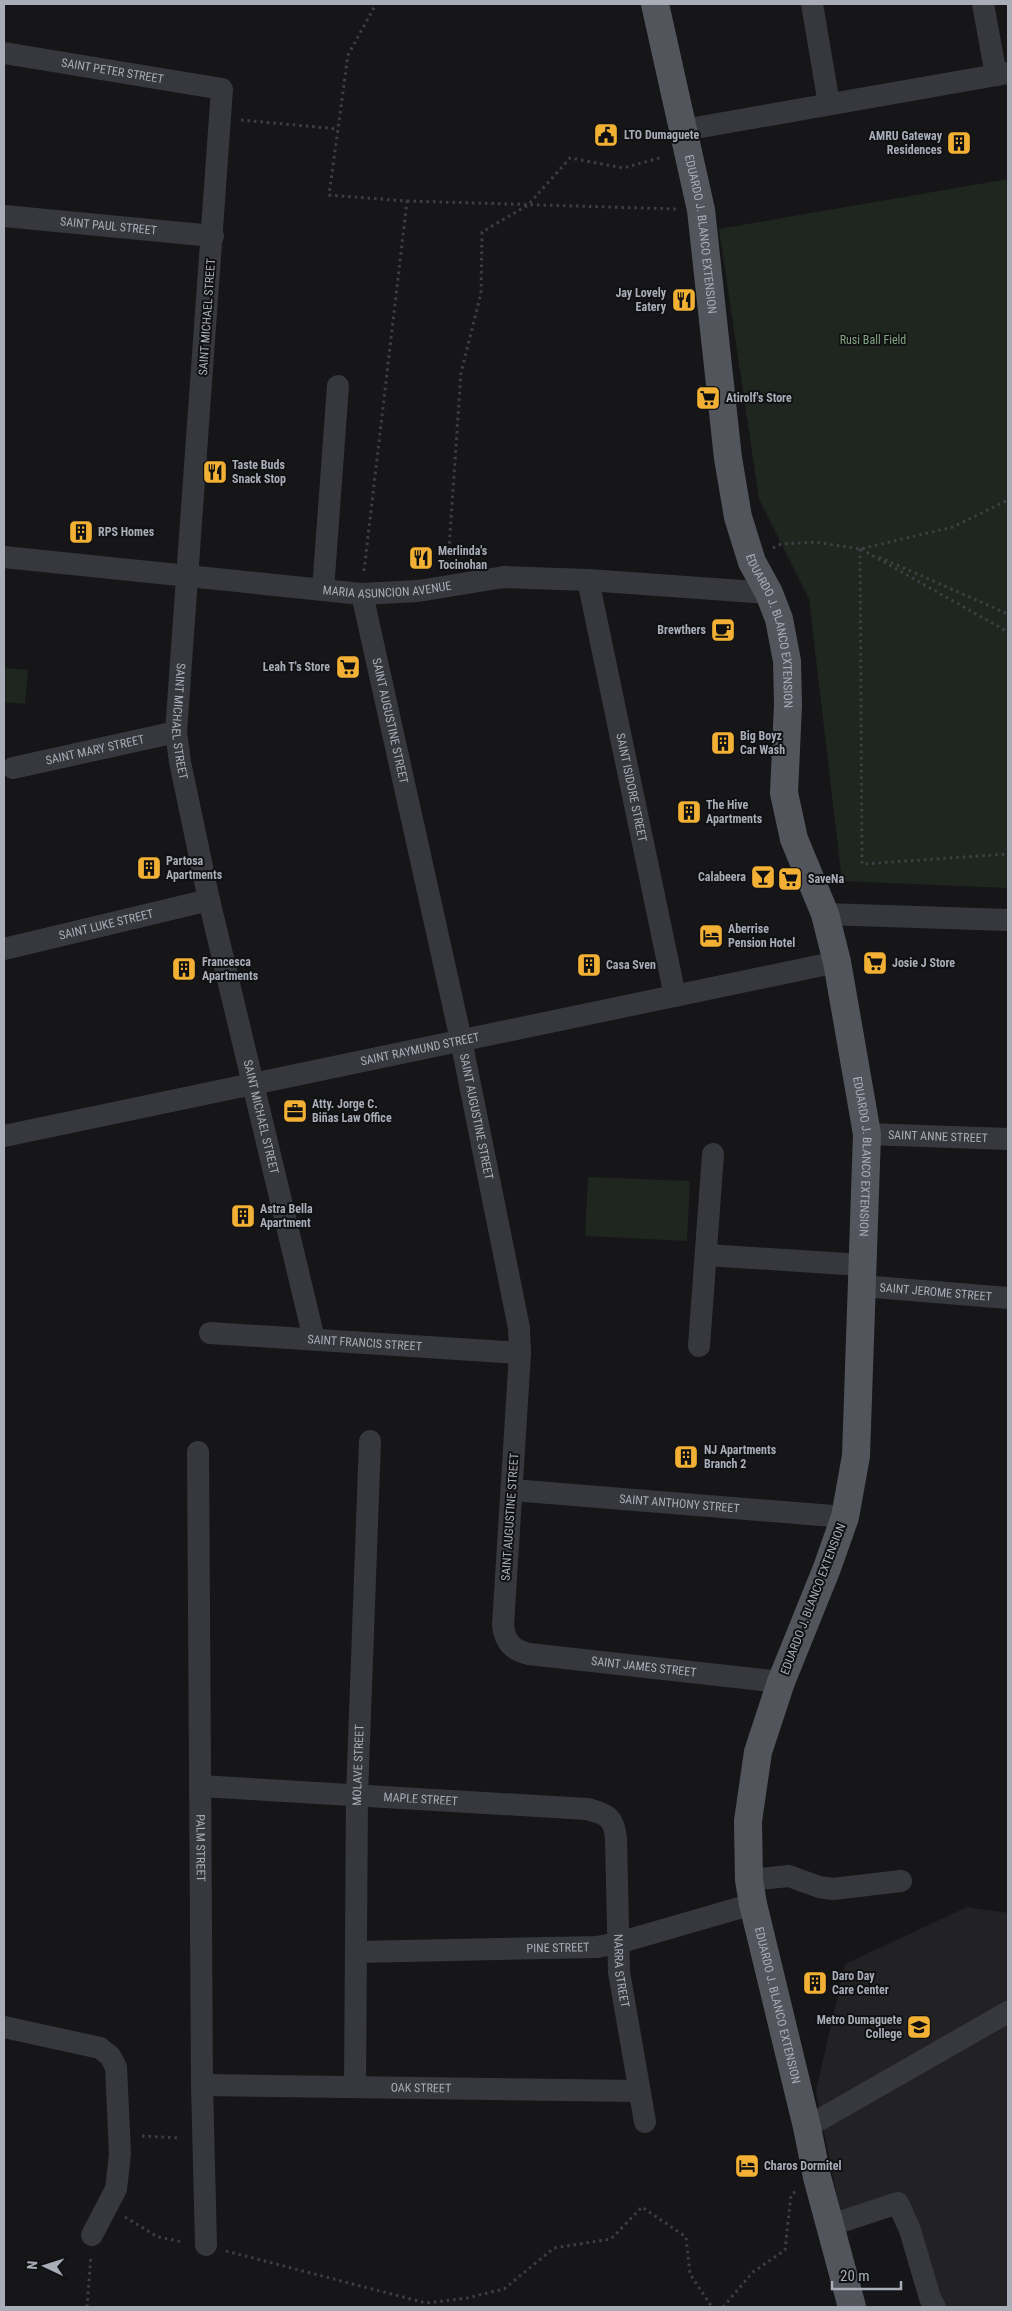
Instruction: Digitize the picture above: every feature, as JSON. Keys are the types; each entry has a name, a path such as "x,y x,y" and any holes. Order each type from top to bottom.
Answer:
{"main road":[{"name":"EDUARDO J. BLANCO EXTENSION","path":"655,4 701,210 728,458 738,516 752,562 769,593 779,620 788,661 784,793 794,838 826,914 837,962 867,1134 856,1456 845,1517 827,1568 780,1682 758,1752 748,1822 751,1892 807,2127 817,2177 852,2307"}],"street":[{"path":"812,4 829,104"},
{"path":"686,140 829,104 1002,74 983,4"},
{"name":"SAINT PETER STREET","path":"4,53 222,89"},
{"name":"SAINT MICHAEL STREET","path":"222,89 189,575 176,732 180,762 209,900 314,1339"},
{"name":"SAINT PAUL STREET","path":"4,216 213,236"},
{"path":"323,590 338,386"},
{"name":"MARIA ASUNCION AVENUE","path":"4,557 362,594 418,591 504,577 588,580 769,593"},
{"name":"SAINT ISIDORE STREET","path":"588,580 675,996"},
{"name":"SAINT AUGUSTINE STREET","path":"362,594 461,1040 516,1305 520,1353 503,1625 505,1637 510,1646"},
{"name":"SAINT MARY STREET","path":"14,768 176,732"},
{"name":"SAINT LUKE STREET","path":"4,949 209,900"},
{"path":"826,914 1008,920"},
{"name":"SAINT RAYMUND STREET","path":"4,1136 837,962"},
{"name":"SAINT ANNE STREET","path":"867,1134 1008,1139"},
{"path":"699,1346 713,1154"},
{"name":"SAINT JEROME STREET","path":"706,1255 862,1275 1008,1298"},
{"name":"SAINT FRANCIS STREET","path":"210,1333 520,1353"},
{"name":"MOLAVE STREET","path":"355,2088 357,1794 370,1441"},
{"name":"PALM STREET","path":"198,1452 202,2085 206,2245"},
{"name":"SAINT ANTHONY STREET","path":"512,1490 845,1517"},
{"name":"SAINT JAMES STREET","path":"510,1646 519,1652 529,1654 780,1682"},
{"name":"MAPLE STREET","path":"200,1786 587,1809 600,1812 611,1819"},
{"name":"NARRA STREET","path":"611,1819 615,1827 616,1839 619,1972 645,2122"},
{"name":"PINE STREET","path":"357,1952 574,1948 618,1943 790,1876 819,1887 832,1889 901,1882"},
{"path":"807,2127 1008,2012"},
{"path":"4,2027 100,2048 110,2056 116,2067 120,2154 116,2189 92,2236"},
{"name":"OAK STREET","path":"202,2085 639,2091"},
{"path":"831,2225 898,2203 910,2230 930,2298 935,2307"}],"path":[{"path":"376,4 348,55 329,195 407,201 701,210"},
{"path":"221,119 338,129"},
{"path":"447,586 461,373 481,293 482,232 528,205 570,158 623,168 686,140"},
{"path":"362,594 407,201"},
{"path":"860,548 952,527 1008,500"},
{"path":"752,562 781,544 816,542 860,548 1008,614"},
{"path":"860,548 1008,632"},
{"path":"860,548 862,864 1008,854"},
{"path":"119,2135 204,2140"},
{"path":"723,2307 753,2272 785,2250 791,2195 817,2177"},
{"path":"108,2206 158,2238 206,2245 426,2303 467,2298 504,2289 554,2248 611,2239 642,2207 686,2237 690,2274 712,2307"},
{"path":"87,2307 92,2236"}],"shaded area":[{"name":"Metro Dumaguete College","path":"967,1907 1008,1913 1008,2307 946,2307 941,2305 896,2196 840,2212 816,2091 845,1964"}],"green space":[{"name":"Rusi Ball Field","path":"1008,179 1008,888 842,881 809,599 759,499 719,229"},
{"path":"4,668 28,670 25,704 4,702"},
{"path":"588,1177 690,1181 687,1241 585,1236"}],"place":[{"name":"LTO Dumaguete","path":"606,135"},
{"name":"AMRU Gateway Residences","path":"959,143"},
{"name":"Jay Lovely Eatery","path":"684,300"},
{"name":"Atirolf's Store","path":"708,398"},
{"name":"Taste Buds Snack Stop","path":"215,472"},
{"name":"RPS Homes","path":"81,532"},
{"name":"Merlinda's Tocinohan","path":"421,558"},
{"name":"Brewthers","path":"723,630"},
{"name":"Leah T's Store","path":"348,667"},
{"name":"Big Boyz Car Wash","path":"723,743"},
{"name":"The Hive Apartments","path":"689,812"},
{"name":"Partosa Apartments","path":"149,868"},
{"name":"Calabeera","path":"763,877"},
{"name":"SaveNa","path":"790,879"},
{"name":"Aberrise Pension Hotel","path":"711,936"},
{"name":"Josie J Store","path":"875,963"},
{"name":"Casa Sven","path":"589,965"},
{"name":"Francesca Apartments","path":"184,969"},
{"name":"Atty. Jorge C. Biñas Law Office","path":"295,1111"},
{"name":"Astra Bella Apartment","path":"243,1216"},
{"name":"NJ Apartments Branch 2","path":"686,1457"},
{"name":"Daro Day Care Center","path":"815,1983"},
{"name":"Metro Dumaguete College","path":"919,2027"},
{"name":"Charos Dormitel","path":"747,2166"}]}
